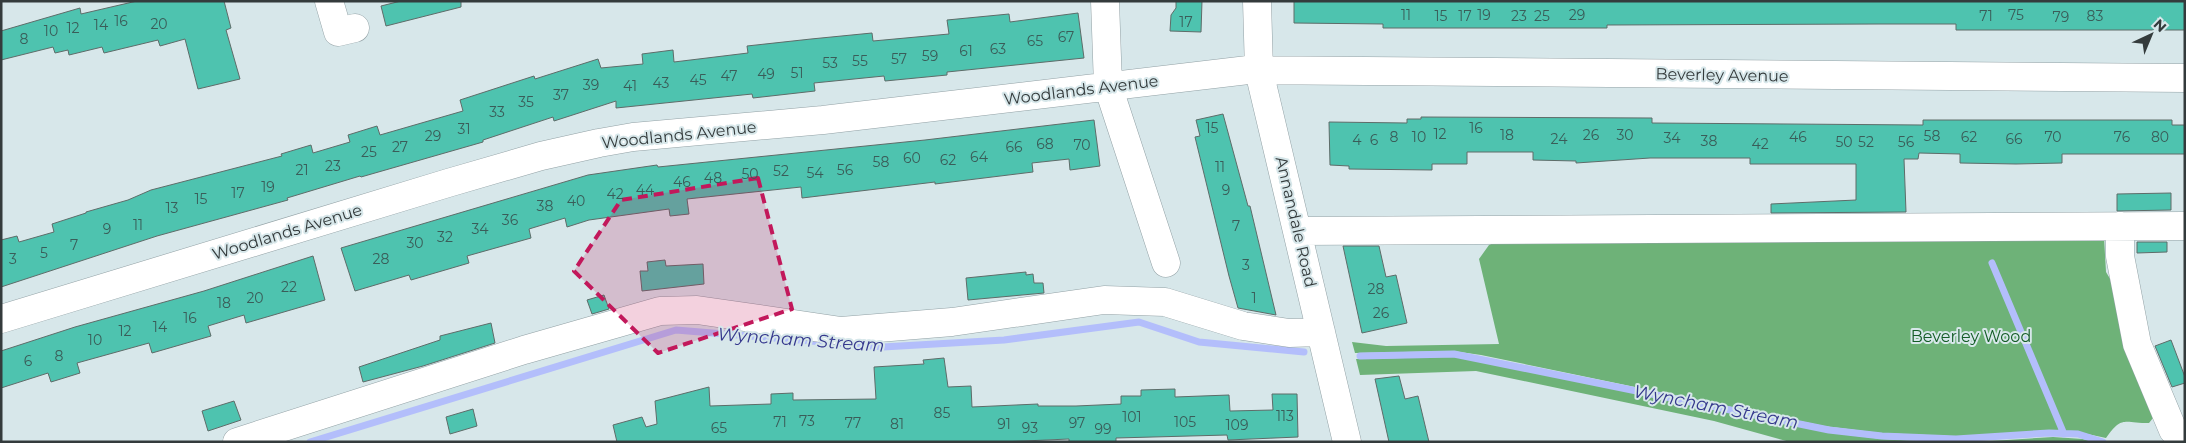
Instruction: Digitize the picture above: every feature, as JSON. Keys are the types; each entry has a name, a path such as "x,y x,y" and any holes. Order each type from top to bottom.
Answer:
{"street":[{"path":"329,1 338,32 355,28"},
{"path":"1105,1 1108,86 1166,263"},
{"name":"Annandale Road","path":"1257,1 1259,71 1347,442"},
{"name":"Woodlands Avenue","path":"1,318 457,180 541,156 599,143 633,137 823,120 1108,86 1259,71"},
{"name":"Beverley Avenue","path":"1259,71 2185,78"},
{"path":"2120,226 2120,256 2137,344 2180,432"},
{"path":"1298,231 2185,226"},
{"path":"237,442 524,350 660,310 697,310 841,331 952,322 1104,300 1165,302 1243,326 1289,333 1322,335"}],"highlighted area":[{"path":"758,178 792,309 658,353 574,271 621,200"}],"green space":[{"name":"Beverley Wood","path":"1512,235 2104,237 2106,272 2119,294 2152,401 2153,418 2149,423 2120,423 2106,438 2078,432 2052,431 1973,437 1880,433 1824,426 1481,355 1453,351 1355,353 1352,342 1386,346 1499,344 1479,259 1489,245"},
{"path":"1453,357 1475,359 1832,433 1882,439 1938,442 1790,442 1714,421 1476,371 1360,375 1356,359"},
{"path":"2053,437 2083,439 2095,442 1975,442"}],"building":[{"path":"137,1 224,1 231,28 226,30 240,79 198,89 185,39 160,46 158,40 104,53 102,47 69,55 68,50 55,53 53,47 1,60 1,31 80,8 81,14"},
{"path":"401,1 461,1 461,7 386,26 381,6"},
{"path":"1176,1 1202,1 1201,32 1170,31 1171,15 1176,8"},
{"path":"1294,1 2185,1 2185,30 1956,30 1956,24 1607,25 1607,28 1383,28 1383,24 1294,23"},
{"path":"1078,13 1084,58 947,72 947,75 885,81 884,76 814,83 815,91 753,98 752,94 616,108 616,101 554,121 553,117 483,140 483,142 360,176 287,198 288,200 157,236 1,287 1,240 17,236 19,242 54,232 52,224 128,200 151,190 282,156 281,154 311,145 313,153 350,142 348,135 377,126 380,135 463,111 460,100 534,76 535,79 598,59 601,68 643,64 642,54 673,50 674,62 748,53 747,46 811,39 872,33 873,41 949,34 947,20 1009,14 1010,22"},
{"path":"1223,114 1248,206 1250,206 1276,315 1238,308 1229,276 1195,137 1200,136 1196,120"},
{"path":"1421,117 1652,118 1652,123 1923,125 1923,120 2172,120 2172,125 2185,125 2185,154 2062,154 2062,163 2016,164 1960,163 1960,154 1919,153 1918,159 1904,159 1906,212 1771,213 1771,204 1856,200 1856,164 1750,164 1750,158 1650,158 1576,163 1576,161 1533,160 1533,152 1467,152 1467,164 1432,164 1432,170 1349,169 1349,166 1330,165 1329,122 1407,123 1407,119 1421,119"},
{"path":"1094,120 1100,166 1070,170 1069,159 1032,163 1033,172 802,198 801,187 687,199 689,214 670,216 669,209 589,220 567,227 565,218 529,229 531,238 467,256 469,263 411,280 409,275 355,291 341,248 588,175 657,165 658,167 925,140"},
{"path":"2171,193 2171,210 2117,211 2117,194"},
{"path":"2137,242 2167,242 2167,252 2137,253"},
{"path":"1343,246 1379,246 1386,277 1396,275 1407,323 1362,333"},
{"path":"313,256 325,300 246,323 244,315 208,326 211,336 152,353 149,343 77,363 80,373 51,382 48,373 1,388 1,351 75,327 204,291"},
{"path":"665,260 666,266 703,264 704,284 642,291 640,271 648,271 647,262"},
{"path":"1026,272 1026,275 1033,274 1034,283 1043,283 1044,293 968,300 966,278"},
{"path":"604,295 609,309 592,314 587,300"},
{"path":"491,323 495,343 423,366 363,382 359,367 440,340 440,336"},
{"path":"2171,340 2185,377 2185,383 2172,387 2155,346"},
{"path":"944,358 948,387 971,386 972,407 1038,404 1038,406 1076,406 1121,404 1121,396 1141,396 1141,390 1175,389 1175,397 1229,395 1230,411 1273,410 1272,394 1297,394 1298,437 1228,440 1227,435 1116,438 1116,442 1069,442 1069,439 1001,442 617,442 613,425 642,417 646,427 657,424 655,401 709,387 710,406 771,404 771,394 793,393 793,400 876,399 874,367 924,364 923,360"},
{"path":"1399,376 1405,399 1418,396 1429,442 1389,442 1375,379"},
{"path":"234,401 241,420 208,431 202,411"},
{"path":"473,409 477,426 450,434 446,417"}],"waterway":[{"path":"1992,263 2064,434"},
{"name":"Wyncham Stream","path":"310,442 676,330 883,347 1004,340 1139,322 1199,342 1304,352"},
{"name":"Wyncham Stream","path":"1360,356 1454,354 1829,430 1882,436 1956,439 2049,433 2078,434 2103,442"}]}
